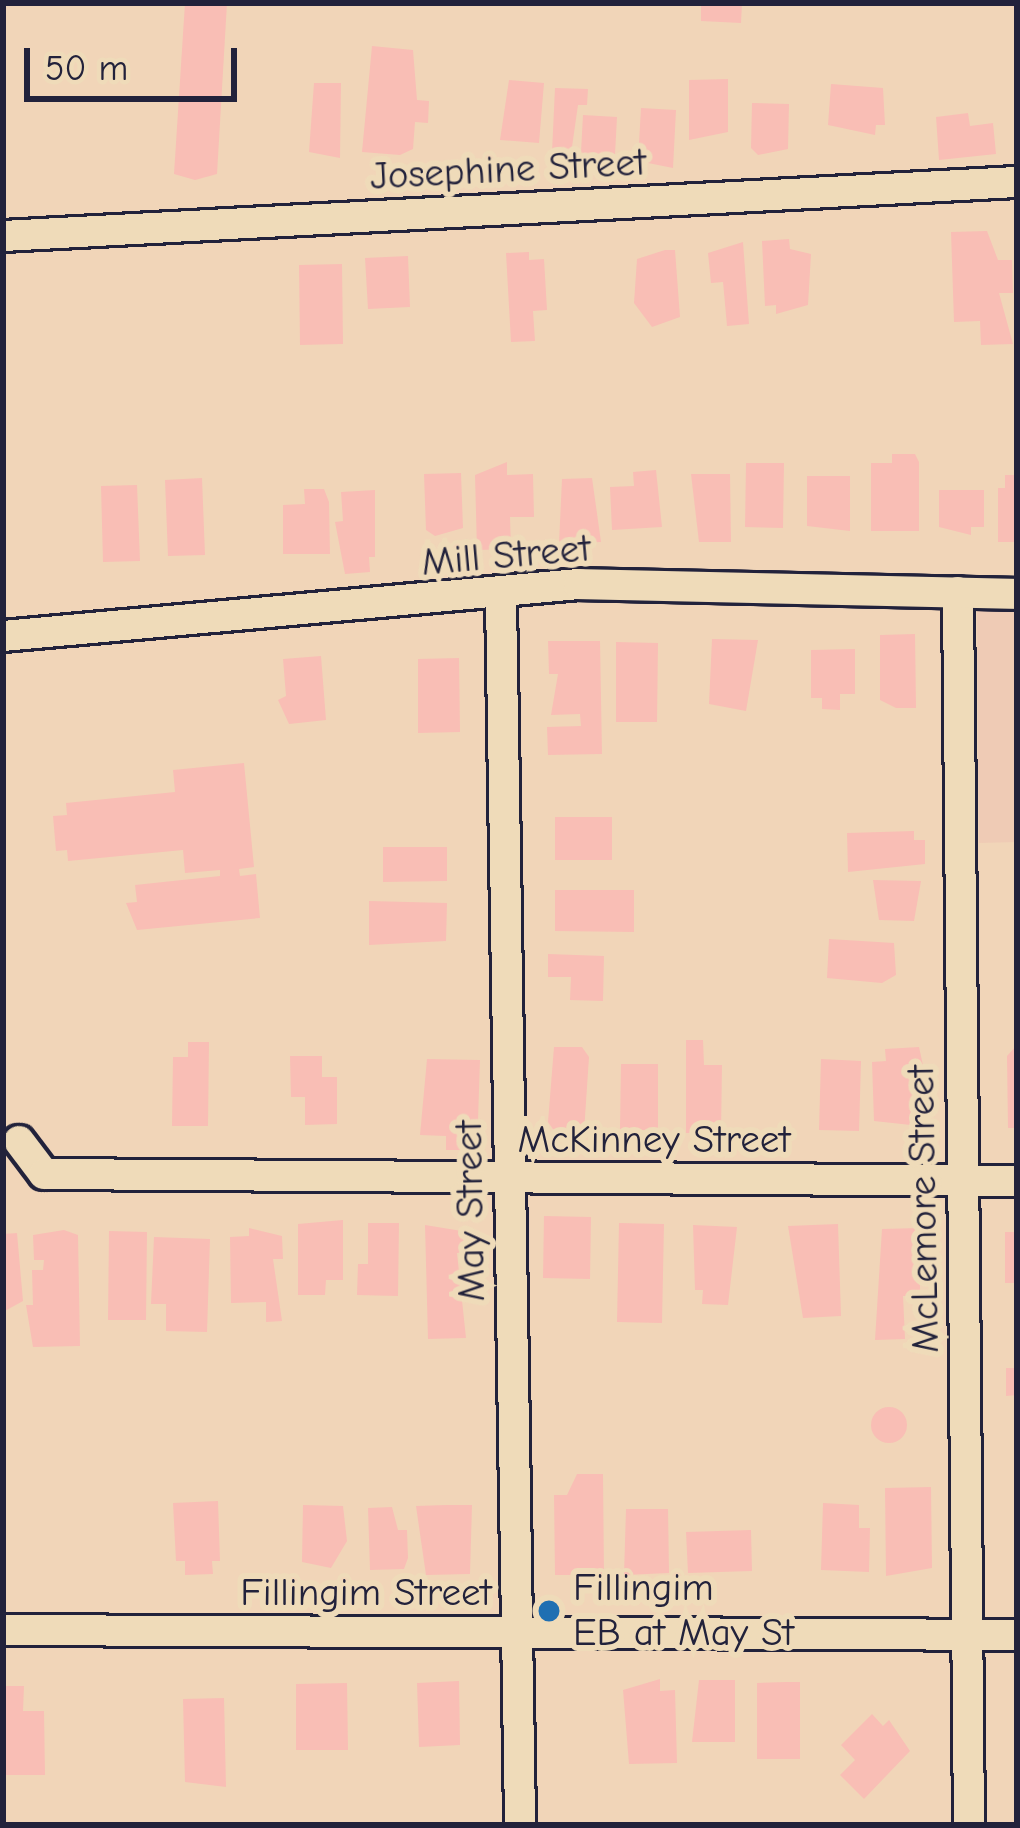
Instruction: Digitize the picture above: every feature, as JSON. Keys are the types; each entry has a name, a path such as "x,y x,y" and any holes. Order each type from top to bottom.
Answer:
{"street":[{"name":"Josephine Street","path":"3,236 1017,182"},
{"name":"Mill Street","path":"3,636 501,597 579,584 1017,594"},
{"name":"McLemore Street","path":"958,592 969,1825"},
{"name":"May Street","path":"501,597 520,1825"},
{"name":"McKinney Street","path":"19,1141 44,1174 1017,1181"},
{"name":"Fillingim Street","path":"3,1630 1017,1635"}],"shaded area":[{"path":"977,609 1017,609 1017,842 979,843"}],"building":[{"path":"185,3 227,3 217,174 195,180 174,174"},
{"path":"701,3 742,3 741,23 701,21"},
{"path":"372,46 413,50 417,100 429,101 428,123 415,122 413,149 400,155 362,152"},
{"path":"728,79 728,132 689,140 689,80"},
{"path":"509,80 544,83 539,143 500,140"},
{"path":"314,83 341,83 340,158 309,152"},
{"path":"831,84 883,88 885,125 876,125 875,135 828,125"},
{"path":"555,88 588,89 587,105 578,105 568,175 551,174"},
{"path":"752,103 789,104 788,149 758,155 751,148"},
{"path":"641,108 676,110 673,168 638,161"},
{"path":"968,113 970,126 993,123 996,154 939,160 936,117"},
{"path":"583,115 617,117 614,173 580,171"},
{"path":"987,231 998,260 1012,260 1013,293 999,293 1013,344 981,345 980,321 954,322 951,232"},
{"path":"789,239 790,249 811,254 808,305 776,314 776,305 765,306 762,241"},
{"path":"743,242 749,324 727,326 723,282 711,283 708,253"},
{"path":"675,250 680,317 652,327 634,303 637,259"},
{"path":"529,252 529,260 544,259 547,310 533,311 535,341 511,342 506,253"},
{"path":"408,256 410,307 368,309 365,258"},
{"path":"342,264 343,344 300,345 299,265"},
{"path":"892,454 915,454 919,462 919,531 871,531 871,463 892,463"},
{"path":"507,462 507,475 533,474 534,517 510,517 511,549 477,550 475,475"},
{"path":"746,463 784,463 783,528 745,527"},
{"path":"656,470 662,527 612,530 610,487 634,486 633,472"},
{"path":"461,473 463,528 435,536 426,530 424,474"},
{"path":"691,474 730,474 731,542 699,542"},
{"path":"1005,475 1017,475 1017,542 998,542 998,488 1005,488"},
{"path":"807,476 850,476 850,531 807,526"},
{"path":"202,478 205,555 168,556 165,480"},
{"path":"592,478 601,542 559,544 562,479"},
{"path":"137,485 140,561 103,562 101,486"},
{"path":"304,489 324,489 329,502 330,554 283,554 283,505 305,504"},
{"path":"375,490 375,557 369,557 370,572 345,574 335,522 343,521 341,492"},
{"path":"939,490 984,490 984,527 971,527 971,535 939,527"},
{"path":"915,634 916,708 896,708 880,700 880,635"},
{"path":"712,639 758,640 746,711 709,704"},
{"path":"548,641 600,641 602,754 548,755 547,727 581,726 580,714 551,715 558,674 549,674"},
{"path":"616,642 658,643 657,722 616,722"},
{"path":"855,649 855,694 840,694 840,710 822,709 822,698 811,698 811,650"},
{"path":"321,656 326,720 289,724 278,700 286,696 283,659"},
{"path":"459,658 460,732 418,733 418,659"},
{"path":"244,763 254,867 239,869 240,876 256,874 260,918 137,930 126,903 137,902 135,885 220,876 220,870 185,873 183,850 68,861 67,850 56,851 53,816 67,815 66,803 175,792 173,770"},
{"path":"555,817 612,817 612,860 555,860"},
{"path":"914,831 914,840 925,840 925,864 848,872 847,833"},
{"path":"383,847 447,847 447,881 383,882"},
{"path":"873,880 921,881 914,921 879,920"},
{"path":"555,890 634,890 634,932 555,931"},
{"path":"369,901 447,903 446,941 369,945"},
{"path":"829,939 894,943 896,975 882,983 827,978"},
{"path":"548,954 604,956 603,1001 570,1000 571,977 548,977"},
{"path":"686,1040 703,1040 704,1065 722,1065 721,1133 686,1133"},
{"path":"188,1042 209,1042 208,1126 172,1126 173,1057 188,1057"},
{"path":"1017,1045 1017,1128 1008,1128 1007,1056"},
{"path":"554,1047 582,1047 589,1057 584,1132 555,1132 548,1122"},
{"path":"919,1047 932,1106 919,1107 920,1126 874,1121 872,1062 886,1061 885,1049"},
{"path":"290,1056 322,1056 322,1077 337,1077 337,1124 305,1125 305,1097 291,1097"},
{"path":"427,1059 480,1060 477,1150 446,1150 446,1136 420,1135"},
{"path":"821,1059 861,1061 859,1131 819,1130"},
{"path":"621,1064 658,1064 658,1130 620,1130"},
{"path":"544,1216 591,1217 590,1279 543,1278"},
{"path":"343,1220 343,1280 326,1280 325,1295 298,1295 298,1224"},
{"path":"368,1223 399,1223 398,1296 357,1295 358,1264 368,1264"},
{"path":"619,1223 664,1224 662,1323 617,1322"},
{"path":"838,1224 841,1316 803,1318 788,1226"},
{"path":"425,1225 468,1232 468,1253 457,1253 466,1338 428,1339"},
{"path":"693,1225 737,1227 728,1305 702,1304 703,1290 695,1290"},
{"path":"249,1228 282,1236 283,1259 273,1259 282,1321 266,1322 266,1302 231,1303 230,1237 249,1236"},
{"path":"919,1228 919,1264 930,1264 930,1285 920,1284 920,1296 903,1296 905,1339 875,1340 882,1229"},
{"path":"64,1230 78,1235 80,1346 33,1347 26,1305 33,1305 32,1270 43,1270 44,1260 34,1260 33,1235"},
{"path":"109,1231 147,1232 146,1320 108,1320"},
{"path":"1005,1232 1017,1232 1017,1283 1005,1283"},
{"path":"17,1233 23,1301 3,1312 3,1234"},
{"path":"154,1237 210,1239 207,1332 166,1331 166,1304 151,1304"},
{"path":"1006,1368 1017,1368 1017,1395 1006,1396"},
{"path":"889,1407 902,1412 907,1425 902,1438 889,1443 876,1438 871,1425 876,1412"},
{"path":"577,1474 603,1474 604,1575 555,1575 554,1495 567,1495"},
{"path":"931,1487 932,1568 886,1576 885,1488"},
{"path":"218,1501 220,1561 212,1561 213,1574 185,1575 185,1561 176,1561 173,1503"},
{"path":"823,1503 859,1505 859,1528 870,1528 869,1572 821,1570"},
{"path":"303,1505 343,1506 347,1541 331,1568 302,1562"},
{"path":"472,1505 470,1574 426,1575 416,1506"},
{"path":"392,1507 398,1530 407,1530 408,1558 404,1569 370,1570 368,1508"},
{"path":"626,1509 668,1509 669,1573 624,1575"},
{"path":"751,1530 752,1571 688,1573 686,1532"},
{"path":"660,1679 660,1691 675,1690 677,1763 629,1764 623,1690"},
{"path":"699,1680 735,1680 735,1742 692,1742"},
{"path":"459,1681 460,1745 419,1747 417,1683"},
{"path":"800,1682 800,1759 757,1759 757,1683"},
{"path":"347,1683 348,1750 296,1750 296,1684"},
{"path":"3,1686 24,1686 23,1711 44,1711 45,1775 3,1775"},
{"path":"224,1698 226,1787 185,1782 183,1699"},
{"path":"872,1714 883,1726 889,1720 910,1751 864,1799 840,1775 855,1760 841,1745"}],"place":[{"name":"Fillingim EB at May St","path":"549,1611"}]}
